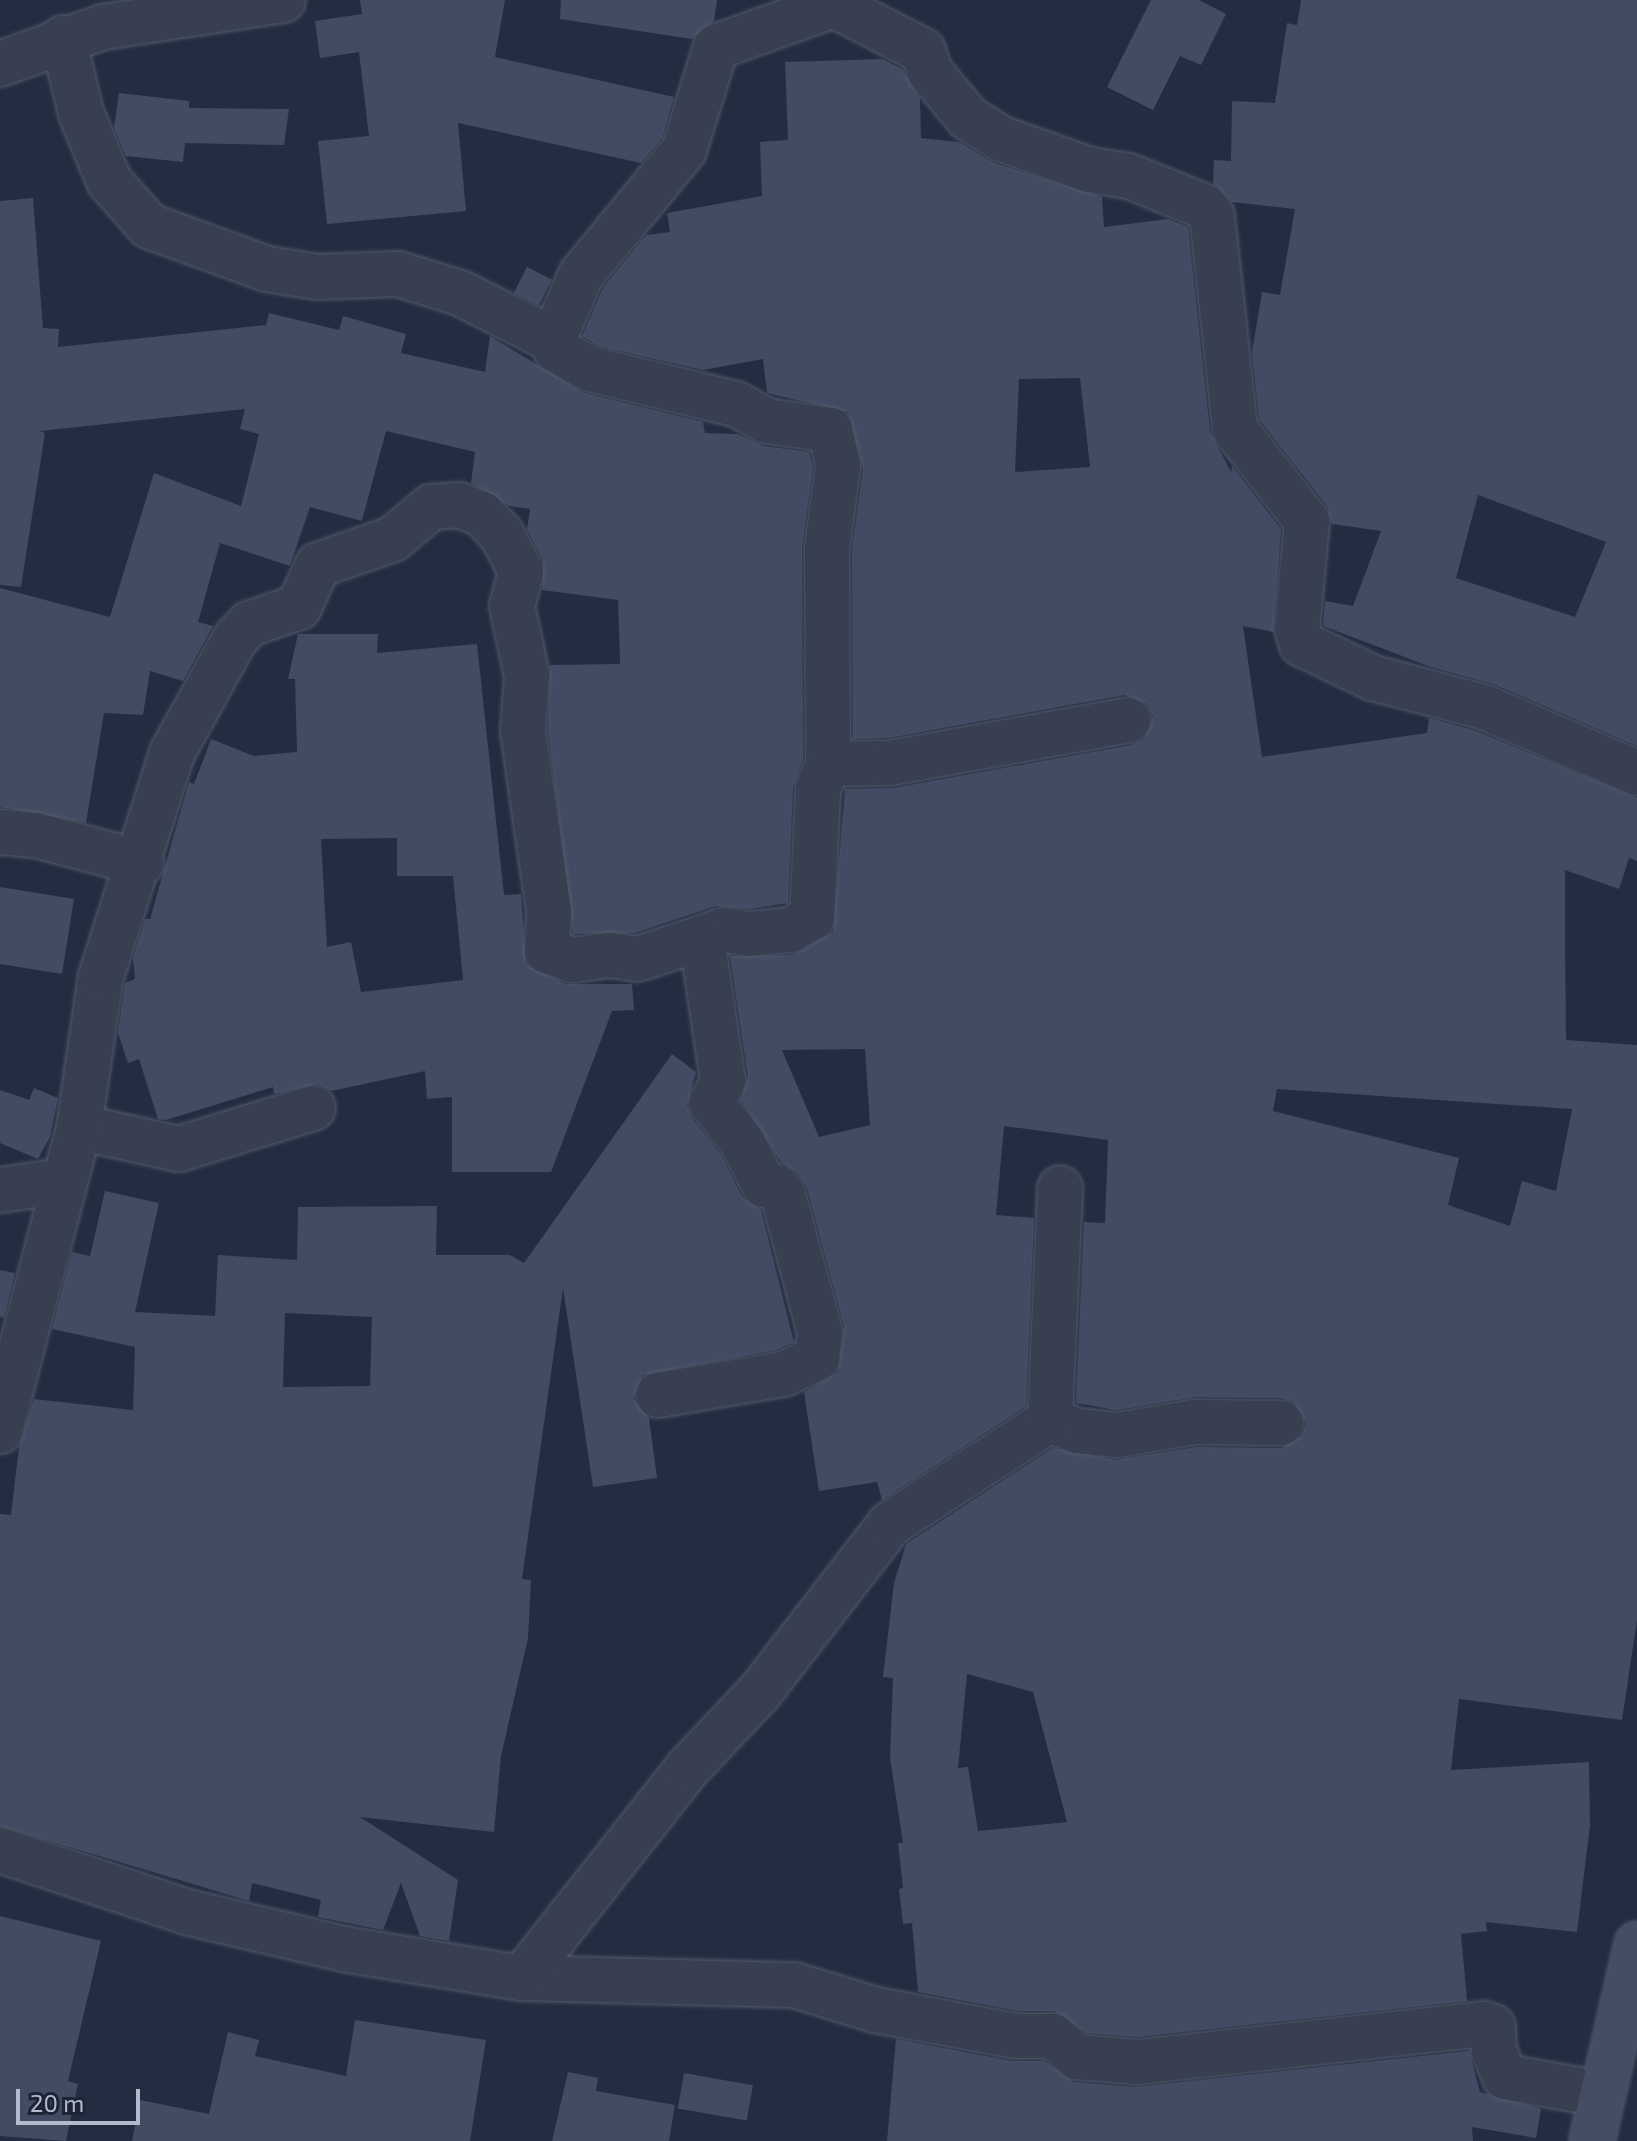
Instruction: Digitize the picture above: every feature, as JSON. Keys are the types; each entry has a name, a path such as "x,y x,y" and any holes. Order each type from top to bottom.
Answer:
{"street":[{"path":"0,64 63,38 122,23 283,0"},
{"path":"0,1431 79,1127 101,977 141,863 172,753 211,679 249,624 299,607 324,561 379,546 431,507 459,505 475,509 495,526 521,571 512,606 527,676 523,731 549,912 547,951 573,960 610,955 637,959 724,930 748,934 790,930 812,918 818,789 828,764 827,548 838,466 830,430 767,421 736,404 590,369 556,350 553,340 581,275 684,150 716,47 835,3 923,51 930,72 968,118 1002,139 1090,170 1129,176 1205,207 1212,216 1235,429 1307,521 1297,628 1302,644 1373,678 1484,707 1637,773"},
{"path":"63,38 81,113 109,181 149,226 267,269 317,277 398,274 460,293 553,340"},
{"path":"828,764 890,763 1128,720"},
{"path":"0,832 36,835 141,863"},
{"path":"658,1395 784,1374 817,1358 820,1332 783,1195 777,1187 764,1185 743,1143 712,1103 723,1081 702,938"},
{"path":"79,1127 179,1149 313,1108"},
{"path":"0,1190 64,1181"},
{"path":"1050,1420 1060,1188"},
{"path":"1050,1420 1077,1431 1118,1435 1195,1422 1281,1423"},
{"path":"522,1978 688,1768 759,1693 890,1524 1050,1420"},
{"path":"0,1850 191,1913 344,1949 522,1978 794,1985 876,2010 1016,2036 1053,2036 1077,2057 1138,2062 1484,2024 1493,2027 1494,2051 1505,2077 1601,2094"},
{"path":"1592,2141 1637,1944"}],"building":[{"path":"360,0 505,0 495,57 674,97 662,138 641,163 458,123 466,211 327,224 318,141 369,136 359,52 320,58 315,21 362,14"},
{"path":"561,0 717,0 714,21 692,39 560,19"},
{"path":"1151,0 1199,0 1226,14 1201,65 1180,56 1153,110 1107,87"},
{"path":"1301,0 1637,0 1637,746 1494,684 1431,667 1323,626 1325,601 1353,606 1381,531 1332,524 1327,506 1259,419 1252,352 1262,292 1280,295 1295,209 1232,202 1213,183 1214,160 1231,161 1232,101 1275,103 1287,23 1297,25","holes":["1478,495 1606,542 1575,617 1456,578"]},
{"path":"883,59 902,69 920,99 921,138 959,142 994,163 1102,197 1104,227 1168,219 1188,227 1210,432 1231,472 1232,466 1281,529 1273,632 1243,626 1262,757 1427,733 1429,718 1476,731 1637,798 1637,861 1629,858 1619,889 1565,870 1565,937 1566,1040 1637,1045 1637,1620 1622,1720 1459,1699 1451,1770 1589,1762 1590,1825 1577,1932 1486,1922 1487,1931 1461,1934 1467,2001 1138,2037 1087,2033 1054,2011 1018,2011 918,1992 912,1923 903,1924 899,1889 903,1888 898,1843 903,1843 890,1758 893,1678 883,1677 894,1583 906,1544 1053,1448 1116,1460 1197,1447 1281,1448 1302,1436 1306,1423 1294,1402 1281,1398 1195,1397 1117,1410 1076,1403 1084,1222 1105,1223 1108,1140 1004,1126 996,1215 1034,1218 1026,1406 882,1500 877,1482 819,1491 804,1392 838,1372 844,1326 807,1188 797,1172 781,1162 741,1100 748,1077 730,956 793,955 833,932 845,789 894,788 1132,745 1145,738 1153,716 1146,703 1124,695 888,738 853,739 852,550 863,469 848,412 767,393 763,359 703,370 599,346 582,336 603,288 646,235 670,232 667,213 762,196 760,142 788,140 785,62","holes":["1080,378 1090,467 1015,472 1019,379","865,1049 870,1125 819,1137 782,1050","1277,1089 1572,1109 1556,1191 1522,1181 1510,1226 1448,1205 1459,1158 1273,1111","967,1674 1033,1692 1067,1822 978,1831 968,1767 958,1768"]},
{"path":"119,93 189,101 189,108 289,109 284,145 185,143 183,162 126,156 114,128"},
{"path":"33,198 43,328 59,329 58,347 266,325 269,313 339,330 343,316 406,334 401,353 485,372 490,336 584,393 703,422 705,433 738,434 763,446 809,452 813,467 802,548 803,759 793,788 788,903 749,909 716,906 635,933 573,934 548,730 550,665 620,664 618,600 542,590 543,560 527,529 530,509 509,506 471,483 475,452 386,431 362,521 310,507 290,566 220,543 198,622 213,626 183,681 150,671 143,715 104,713 86,823 0,807 0,588 110,617 154,473 241,506 259,434 240,429 245,409 40,431 45,433 21,587 0,585 0,201"},
{"path":"527,267 552,280 539,306 514,293"},
{"path":"298,634 378,634 377,653 477,644 504,895 521,894 526,964 566,984 632,984 634,1010 612,1011 551,1172 452,1172 452,1097 427,1099 425,1071 331,1091 318,1084 274,1094 273,1087 166,1120 158,1119 139,1059 128,1063 118,1033 125,983 135,979 133,958 145,919 150,919 189,782 194,784 211,739 254,756 297,752 295,679 288,679","holes":["397,838 397,876 453,876 463,980 361,992 351,942 327,947 321,839"]},
{"path":"0,887 74,899 62,974 0,964"},
{"path":"672,1054 696,1072 687,1105 692,1118 722,1156 742,1197 761,1210 794,1342 776,1350 643,1375 633,1398 649,1418 657,1478 593,1487 563,1288 522,1579 531,1580 528,1638 501,1756 494,1832 360,1817 458,1880 449,1941 420,1936 401,1883 383,1930 318,1917 321,1900 252,1883 249,1901 0,1826 0,1514 11,1515 19,1447 34,1399 133,1410 135,1347 52,1329 72,1252 90,1256 105,1191 159,1203 135,1312 215,1316 218,1255 297,1260 298,1207 437,1206 436,1255 510,1255 524,1263","holes":["285,1313 372,1317 370,1386 283,1387"]},
{"path":"34,1088 58,1098 50,1137 38,1159 0,1143 0,1090 29,1100"},
{"path":"0,1270 15,1273 4,1318 0,1317"},
{"path":"0,1916 101,1941 68,2081 78,2084 66,2141 0,2136"},
{"path":"355,2020 486,2040 470,2141 132,2141 140,2100 209,2114 228,2032 259,2040 255,2056 346,2076"},
{"path":"896,2039 1012,2061 1044,2061 1074,2082 1136,2087 1469,2051 1480,2092 1541,2109 1536,2138 1472,2127 1473,2141 887,2141"},
{"path":"568,2072 598,2078 596,2091 675,2105 669,2141 552,2141"},
{"path":"684,2073 753,2085 747,2121 678,2108"}]}
